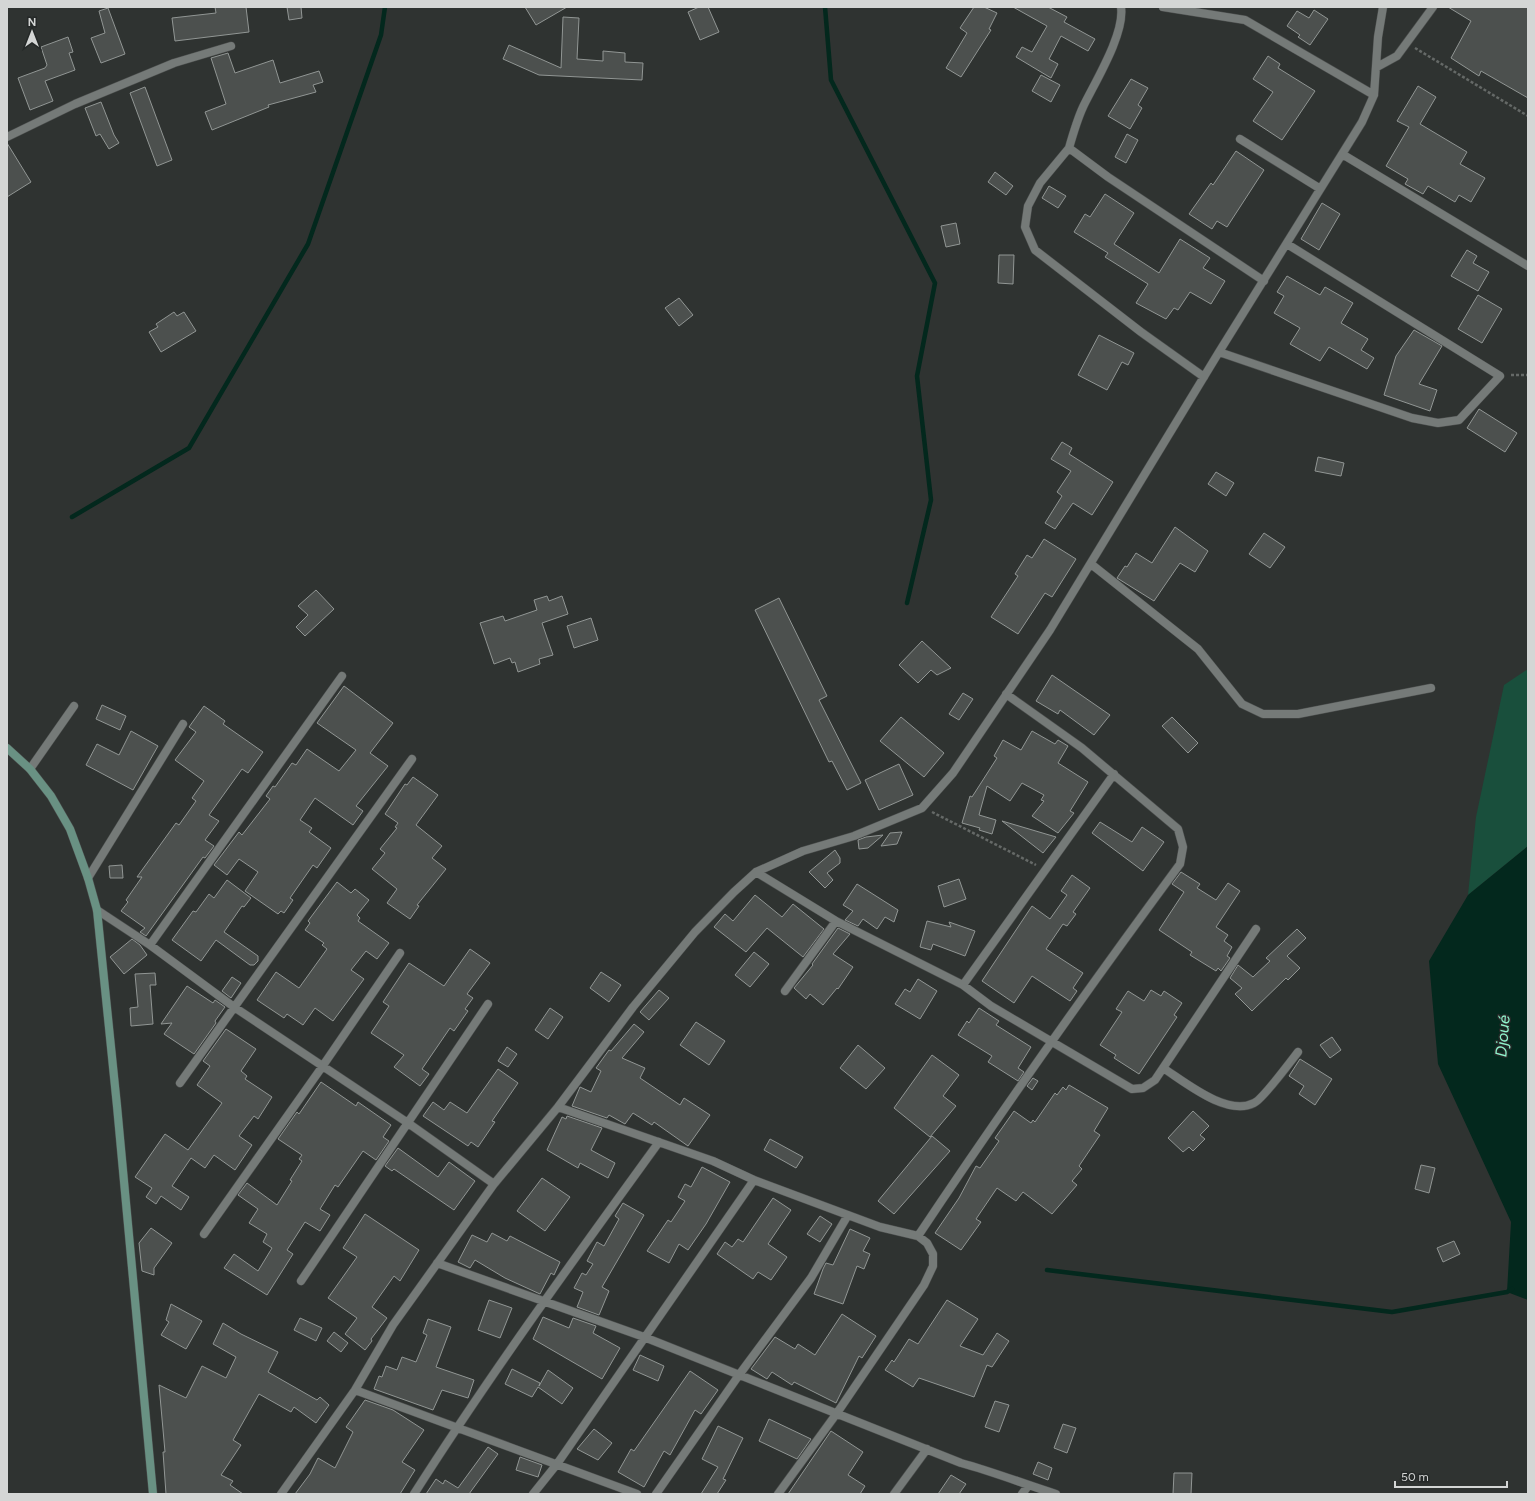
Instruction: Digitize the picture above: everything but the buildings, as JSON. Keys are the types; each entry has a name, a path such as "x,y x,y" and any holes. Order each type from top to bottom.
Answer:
{"street":[{"path":"1121,7 1121,23 1098,80 1083,107 1069,148 1040,183 1028,206 1025,227 1035,250 1140,332 1204,377"},
{"path":"1163,7 1245,20 1374,95"},
{"path":"280,1494 355,1390 393,1325 494,1184 558,1107 633,1007 696,932 756,872 803,851 854,836 922,808 953,773 1050,630 1219,352 1287,244 1319,188 1362,122 1374,95 1378,37 1383,7"},
{"path":"1377,67 1397,56 1408,44 1433,7"},
{"path":"7,137 75,104 174,63 231,46"},
{"path":"1240,139 1319,188"},
{"path":"1069,148 1108,177 1264,281"},
{"path":"1342,154 1528,266"},
{"path":"1219,352 1412,418 1438,423 1459,420 1500,376 1287,244"},
{"path":"1091,564 1198,649 1242,704 1263,714 1298,714 1431,688"},
{"path":"150,945 342,676"},
{"path":"918,1236 974,1152 1180,864 1183,847 1178,830 1114,774 1082,748 1006,694"},
{"path":"30,769 74,706"},
{"path":"88,878 183,724"},
{"path":"7,748 30,769 51,796 70,829 88,878 97,910 153,1494"},
{"path":"180,1083 412,760"},
{"path":"963,985 1114,774"},
{"path":"756,872 836,921 963,985 991,1006 1132,1089 1143,1088 1155,1080 1256,928"},
{"path":"97,910 150,945 234,1008 408,1123 494,1184"},
{"path":"785,991 836,921"},
{"path":"204,1234 400,953"},
{"path":"302,1281 488,1004"},
{"path":"1163,1068 1205,1095 1225,1104 1242,1108 1256,1103 1298,1052"},
{"path":"558,1107 713,1161 754,1180 880,1227 918,1236 927,1243 934,1254 933,1266 924,1285 904,1316 837,1413 778,1494"},
{"path":"414,1494 457,1426 543,1301 659,1142"},
{"path":"533,1494 557,1464 754,1180"},
{"path":"656,1494 739,1375 811,1278 848,1215"},
{"path":"437,1263 644,1337 837,1413 887,1435 928,1449 961,1463 996,1472 1028,1486 1056,1494"},
{"path":"355,1390 457,1426 637,1494"},
{"path":"894,1494 928,1449"},
{"path":"1022,1494 1028,1486"}],"path":[{"path":"1408,44 1528,116"},
{"path":"1500,376 1528,375"},
{"path":"922,808 1046,869"}],"shaded area":[{"path":"1528,669 1528,846 1468,895 1476,817 1504,685"}],"water":[{"name":"Djoué","path":"1528,846 1528,1300 1507,1292 1511,1222 1438,1064 1429,961 1468,895"}],"waterway":[{"path":"72,517 189,448 308,244 381,35 385,7"},
{"path":"825,7 831,80 935,283 917,376 931,500 907,603"},
{"path":"1047,1270 1392,1312 1507,1292 1512,1289"}]}
